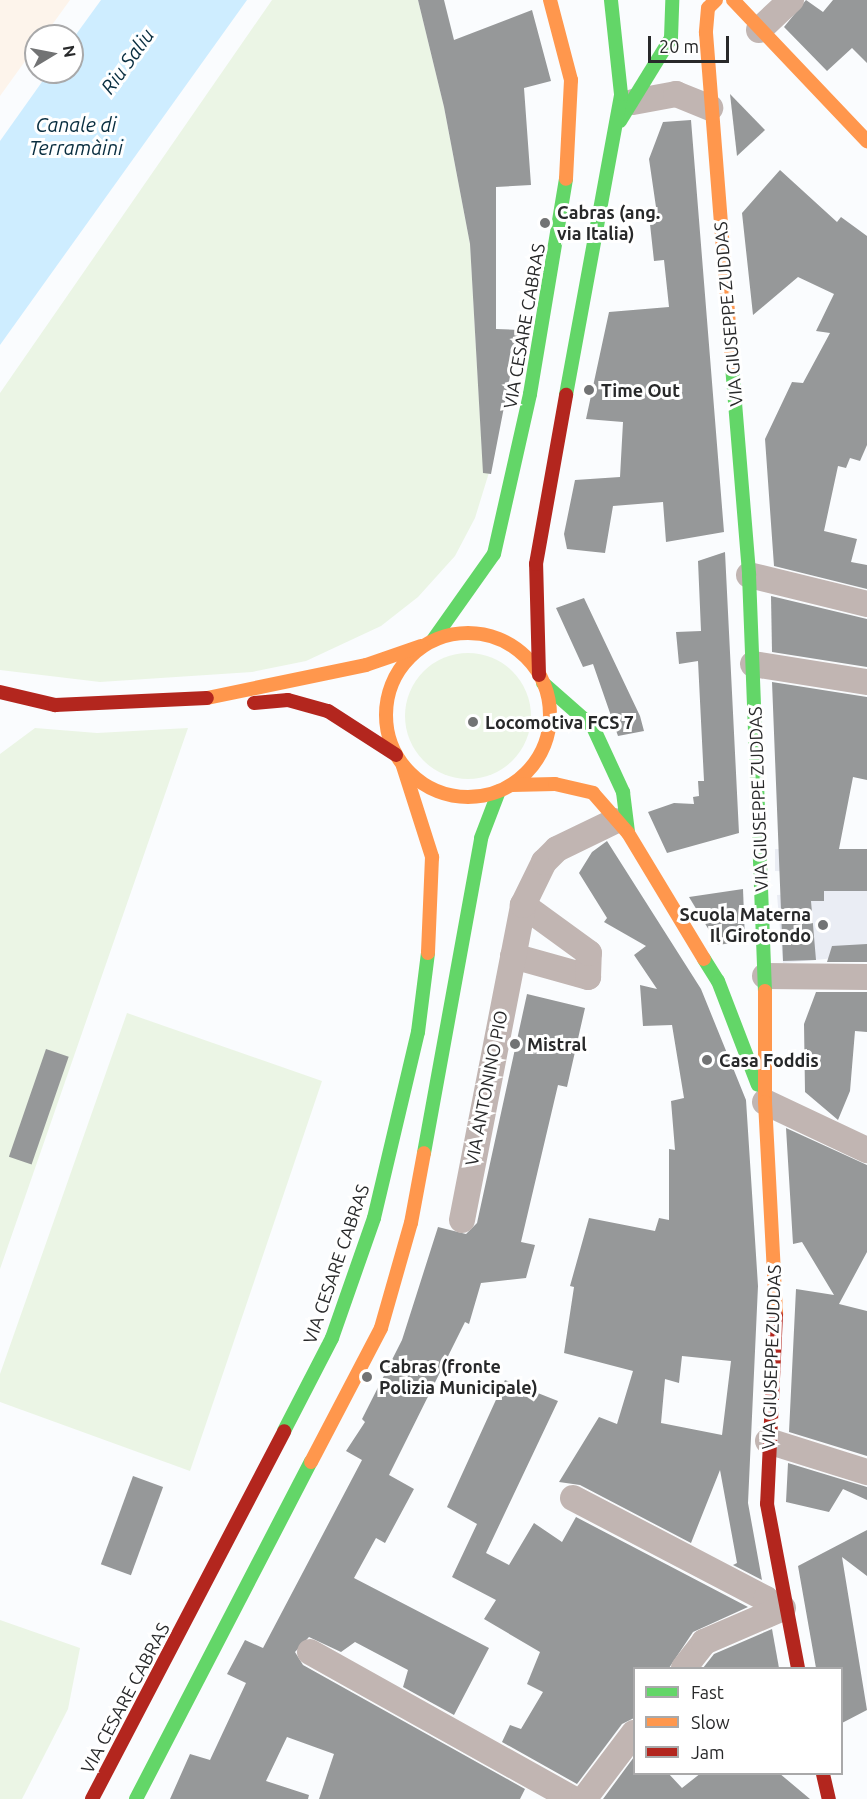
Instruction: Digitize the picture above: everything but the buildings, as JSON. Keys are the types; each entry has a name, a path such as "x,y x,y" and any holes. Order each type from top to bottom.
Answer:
{"street":[{"name":"VIA CESARE CABRAS","path":"430,642 494,554 530,394 570,157 571,80 550,0"},
{"path":"136,1799 381,1328 411,1223 482,837 506,788 538,758 548,734 549,708 541,679 536,564 618,125 621,94 610,0"},
{"path":"618,125 671,38 672,0"},
{"name":"VIA GIUSEPPE ZUDDAS","path":"716,0 708,8 707,23 711,108 749,575 753,664 753,987 765,1102 777,1286 768,1441 767,1503 776,1611 798,1667"},
{"path":"733,0 759,30 867,141"},
{"path":"759,30 791,0"},
{"path":"671,38 707,23 726,20 759,30"},
{"path":"633,102 676,94 711,108"},
{"path":"749,575 867,604"},
{"path":"0,692 56,705 202,699 366,665 452,634 493,637 528,660 541,679 593,727 623,792 622,827"},
{"path":"399,760 386,706 396,675 430,642"},
{"path":"753,664 867,682"},
{"path":"202,699 222,705 288,700 328,711 399,760 430,788 452,796 555,784 593,793 622,827 718,981 765,1102 867,1150"},
{"path":"346,722 376,761"},
{"name":"VIA CESARE CABRAS","path":"92,1799 332,1338 374,1218 418,1032 433,913 432,856 422,821 399,760"},
{"path":"389,778 422,821"},
{"name":"VIA ANTONINO PIO","path":"462,1220 523,905 543,862 557,849 622,827"},
{"path":"513,956 588,977 589,953 523,905"},
{"path":"718,981 753,987 867,977"},
{"path":"768,1441 867,1472"},
{"path":"573,1498 766,1599 776,1611 704,1642 685,1667"},
{"path":"310,1652 573,1799"},
{"path":"584,1799 633,1734"},
{"path":"823,1775 829,1799"}],"shaded area":[{"path":"0,0 70,0 53,24 24,24 24,63 0,96"},
{"name":"Scuola Materna Il Girotondo","path":"775,849 867,849 867,955 783,963 777,895 797,894 799,872 775,871"}],"green space":[{"path":"272,0 418,0 444,107 470,244 482,453 495,453 475,518 455,556 418,597 381,626 306,661 252,672 100,682 0,670 0,393"},
{"path":"468,653 492,658 512,672 526,692 531,716 526,740 512,760 492,774 468,779 444,774 424,760 410,740 405,716 410,692 424,672 444,658"},
{"path":"35,728 97,733 188,728 0,1269 0,754"},
{"path":"127,1013 322,1081 190,1471 0,1402 0,1374"},
{"path":"0,1620 80,1648 68,1709 22,1799 0,1799"}],"water":[{"name":"Canale di Terramàini","path":"101,0 247,0 0,345 0,141 40,84 84,84 84,24"}],"traffic: fast":[{"path":"566,395 621,94 611,0"},
{"path":"620,121 671,38 672,0"},
{"path":"433,640 494,554 530,394 566,179"},
{"path":"732,366 749,575 765,991"},
{"path":"543,683 593,727 623,792 628,832"},
{"path":"424,1153 481,838 499,791"},
{"path":"284,1431 332,1338 374,1218 418,1032 428,953"},
{"path":"704,959 718,981 758,1085"},
{"path":"136,1799 311,1462"}],"traffic: slow":[{"path":"550,0 571,80 566,179"},
{"path":"716,0 708,8 706,33 732,366"},
{"path":"733,0 867,141"},
{"path":"468,633 499,640 526,657 543,684 550,715 543,746 526,773 499,790 468,797 437,790 410,773 393,746 386,715 393,684 410,657 437,640 468,633"},
{"path":"207,698 366,665 421,646"},
{"path":"403,766 432,857 428,953"},
{"path":"512,785 555,784 593,793 628,833 704,959"},
{"path":"765,991 765,1102 776,1315"},
{"path":"311,1462 381,1328 411,1223 424,1153"}],"traffic: jam":[{"path":"539,675 536,564 566,395"},
{"path":"0,692 55,705 207,698"},
{"path":"254,703 288,700 328,711 396,755"},
{"path":"776,1315 767,1504 798,1667"},
{"path":"92,1799 284,1431"},
{"path":"823,1775 829,1799"}],"place":[{"name":"Cabras (ang. via Italia)","path":"545,223"},
{"name":"Time Out","path":"589,390"},
{"name":"Locomotiva FCS 7","path":"473,722"},
{"name":"Scuola Materna Il Girotondo","path":"823,925"},
{"name":"Mistral","path":"515,1044"},
{"name":"Casa Foddis","path":"707,1060"},
{"name":"Cabras (fronte Polizia Municipale)","path":"367,1377"}],"water label":[{"name":"Riu Saliu","path":"127,61"}]}
